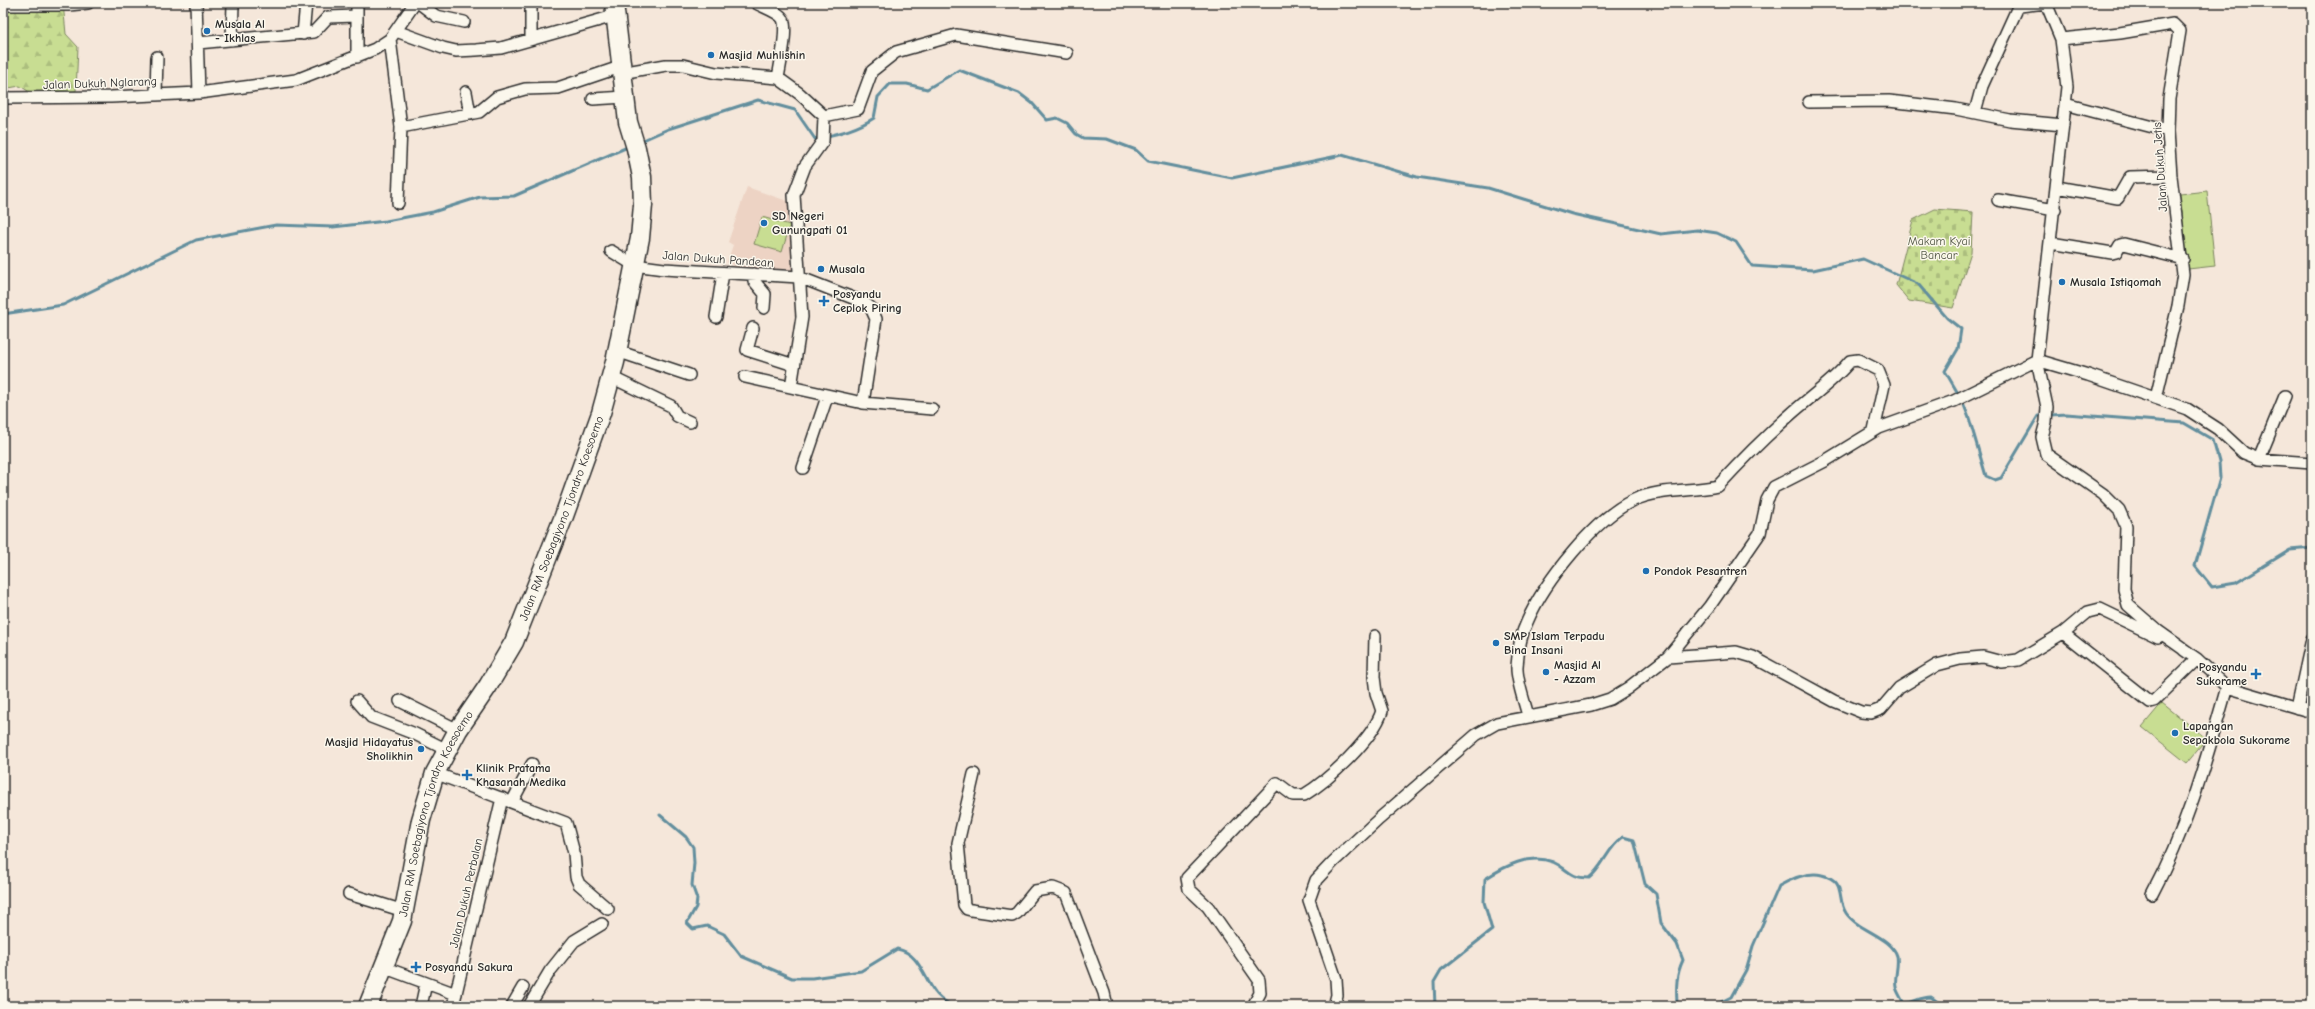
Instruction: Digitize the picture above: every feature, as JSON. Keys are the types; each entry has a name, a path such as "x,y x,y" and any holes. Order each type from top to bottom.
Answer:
{"main road":[{"name":"Jalan RM Soebagiyono Tjondro Koesoemo","path":"368,1006 404,911 421,820 435,772 458,730 488,686 514,642 564,516 611,377 634,265 643,205 642,177 636,148 628,122 626,97 620,70 614,10"}],"street":[{"path":"3,5 69,5 88,3"},
{"path":"196,3 199,93"},
{"path":"232,40 233,3"},
{"path":"303,34 306,3"},
{"path":"357,3 357,57"},
{"name":"Jalan Dukuh Nglarang","path":"3,98 111,97 199,93 296,80 375,49 393,35 415,3"},
{"path":"419,3 436,16 464,22"},
{"path":"531,3 531,38"},
{"path":"756,3 779,15 783,20 784,32 778,78"},
{"path":"1974,112 1982,86 2016,9 2020,6 2046,3 2061,39 2066,87 2057,187 2037,360 2047,407 2046,422 2042,437 2046,454 2103,494 2119,510 2126,526 2124,589 2128,606 2158,631 2193,656 2227,687 2312,712"},
{"path":"398,203 401,127 393,35 456,51 501,48 614,10"},
{"path":"198,43 303,34 318,30 328,17 356,16"},
{"name":"Jalan Dukuh Jetis","path":"2061,39 2120,33 2173,24 2177,26 2180,31 2169,99 2168,131 2171,176 2183,259 2183,274 2178,306 2156,398"},
{"path":"824,116 858,109 872,71 896,52 956,36 1068,53"},
{"path":"156,57 156,94"},
{"path":"401,127 479,112 497,97 525,89 558,88 620,70 666,65 683,65 716,73 778,78 800,94 824,116"},
{"path":"466,92 470,114"},
{"path":"593,99 626,97"},
{"path":"1809,102 1889,101 1974,112 2010,120 2063,125"},
{"path":"2065,104 2168,131"},
{"path":"791,387 802,317 794,195 805,166 823,136 824,116"},
{"path":"2057,187 2118,198 2130,177 2171,176"},
{"path":"1998,200 2054,210"},
{"path":"2051,243 2112,253 2116,252 2120,245 2124,244 2183,259"},
{"path":"611,251 634,265"},
{"name":"Jalan Dukuh Pandean","path":"634,265 664,269 799,277 863,302 875,313 876,319 862,403"},
{"path":"716,317 723,272"},
{"path":"754,274 754,281 765,294 764,308"},
{"path":"753,328 747,350 794,365"},
{"path":"617,351 689,376"},
{"path":"1528,716 1516,667 1527,622 1550,583 1600,523 1616,510 1636,500 1666,491 1718,486 1750,452 1792,413 1836,378 1850,361 1858,360 1878,370 1884,385 1874,430"},
{"path":"1334,1006 1337,995 1336,978 1309,900 1316,880 1379,819 1476,735 1497,723 1591,705 1610,698 1628,688 1668,657 1709,607 1760,533 1767,500 1774,488 1825,461 1874,430 1958,398 2037,360 2187,409 2203,418 2244,453 2260,459 2312,463"},
{"path":"611,377 672,406 677,416 690,422"},
{"path":"745,377 827,397 862,403 932,408"},
{"path":"2260,459 2285,396"},
{"path":"803,468 827,397"},
{"path":"1668,657 1736,652 1753,656 1834,701 1860,712 1871,713 1881,708 1899,688 1937,665 1983,657 2002,662 2018,660 2062,633 2088,612 2100,609 2193,656"},
{"path":"2062,633 2150,702 2154,701 2193,656"},
{"path":"1253,1006 1260,993 1259,980 1208,907 1189,889 1187,878 1277,783 1293,795 1304,795 1356,752 1368,738 1382,711 1376,693 1374,677 1375,636"},
{"path":"2296,708 2312,639"},
{"path":"2152,894 2173,855 2193,803 2227,687"},
{"path":"357,701 371,717 415,734 447,750"},
{"path":"400,701 458,730"},
{"path":"512,802 532,764"},
{"path":"435,772 566,823 574,853 576,877 579,884 608,909"},
{"path":"974,774 958,843 964,905 966,909 1012,916 1017,913 1035,891 1053,888 1066,894 1104,993 1107,1006"},
{"name":"Jalan Dukuh Perbalan","path":"453,1006 502,798"},
{"path":"349,894 404,911"},
{"path":"529,1006 550,971 574,941 602,924"},
{"path":"383,967 456,994"},
{"path":"420,1006 426,983"},
{"path":"512,1006 523,988"}],"shaded area":[{"name":"SD Negeri Gunungpati 01","path":"747,187 793,203 797,280 729,278 734,265 727,262 733,245 728,242"}],"green space":[{"path":"3,3 63,3 66,34 78,47 76,91 33,94 20,86 3,89"},
{"path":"2207,191 2215,266 2188,269 2180,194"},
{"name":"Makam Kyai Bancar","path":"1935,209 1973,212 1971,252 1953,308 1909,301 1896,285 1913,220"},
{"path":"762,217 790,225 782,252 754,244"},
{"name":"Lapangan Sepakbola Sukorame","path":"2162,703 2207,739 2187,763 2142,727"}],"waterway":[{"path":"641,141 668,129 758,100 795,110 815,139 853,129 874,118 878,97 890,84 907,84 927,89 959,70 1019,93 1032,103 1047,120 1057,118 1067,123 1076,134 1083,138 1107,139 1136,150 1148,161 1232,178 1342,155 1417,177 1488,188 1572,214 1661,234 1697,230 1717,233 1736,242 1752,266 1813,270 1863,259 1918,284 1947,318 1961,329 1958,349 1945,371 1959,395"},
{"path":"3,314 63,305 196,240 276,225 333,227 386,221 433,212 480,197 514,196 630,146"},
{"path":"1962,400 1969,418 1986,476 1995,480 2001,478 2038,416 2066,414 2184,423 2213,440 2219,462 2220,478 2195,566 2212,587 2236,583 2290,550 2312,548"},
{"path":"660,815 686,837 693,847 694,863 692,885 697,899 696,907 687,923 693,929 707,926 724,934 741,956 792,978 812,978 861,971 897,949 904,951 916,960 937,994 952,1006"},
{"path":"1435,1006 1434,982 1441,970 1492,930 1484,902 1485,879 1518,862 1535,859 1553,862 1573,875 1582,878 1589,878 1613,846 1623,837 1634,840 1645,884 1656,894 1661,923 1677,944 1683,960 1679,971 1677,986 1677,1003 1682,1006"},
{"path":"1713,1006 1731,997 1746,970 1753,946 1779,886 1799,876 1811,874 1822,875 1835,881 1840,891 1843,907 1851,919 1882,939 1894,949 1897,956 1896,987 1904,1004 1931,997 1943,1006"}],"place":[{"name":"Musala Al - Ikhlas","path":"207,31"},
{"name":"Masjid Muhlishin","path":"711,55"},
{"name":"SD Negeri Gunungpati 01","path":"764,223"},
{"name":"Musala","path":"821,269"},
{"name":"Musala Istiqomah","path":"2062,282"},
{"name":"Posyandu Ceplok Piring","path":"824,301"},
{"name":"Pondok Pesantren","path":"1646,571"},
{"name":"SMP Islam Terpadu Bina Insani","path":"1496,643"},
{"name":"Masjid Al - Azzam","path":"1546,672"},
{"name":"Posyandu Sukorame","path":"2256,674"},
{"name":"Lapangan Sepakbola Sukorame","path":"2175,733"},
{"name":"Masjid Hidayatus Sholikhin","path":"421,749"},
{"name":"Klinik Pratama Khasanah Medika","path":"467,775"},
{"name":"Posyandu Sakura","path":"416,967"}]}
